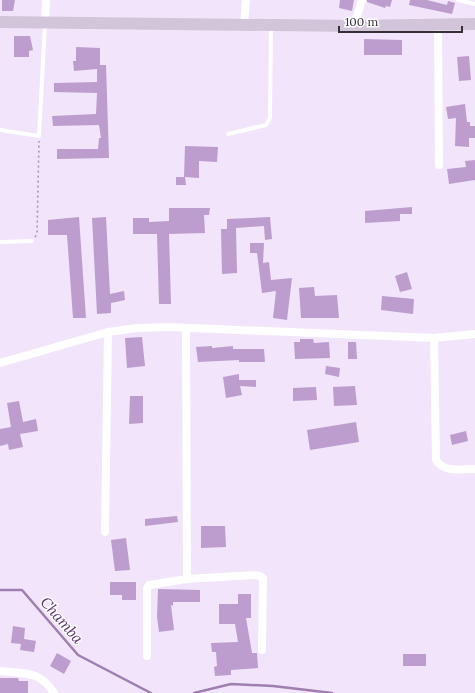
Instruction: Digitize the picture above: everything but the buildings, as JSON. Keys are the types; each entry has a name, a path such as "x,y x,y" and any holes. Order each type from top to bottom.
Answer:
{"main road":[{"path":"0,22 354,26 475,24"}],"street":[{"path":"45,23 46,0"},
{"path":"244,24 246,0"},
{"path":"354,26 362,0"},
{"path":"438,24 439,165"},
{"path":"0,363 108,332 137,328 186,328 434,338 475,334"},
{"path":"186,328 187,579"},
{"path":"105,532 108,332"},
{"path":"434,338 436,460 443,468 475,469"},
{"path":"147,656 147,588 149,585 187,579 260,576 262,578 262,650"},
{"path":"0,670 42,678 54,693"}],"lane":[{"path":"458,0 475,4"},
{"path":"0,130 39,136 45,23"},
{"path":"228,134 266,125 270,118 271,24"},
{"path":"0,242 32,241"}],"path":[{"path":"32,241 37,234 39,136"}],"waterway":[{"name":"Chamba","path":"0,590 22,590 78,655 151,693"},
{"name":"Chamba","path":"194,693 231,684 273,686 332,693"}]}
